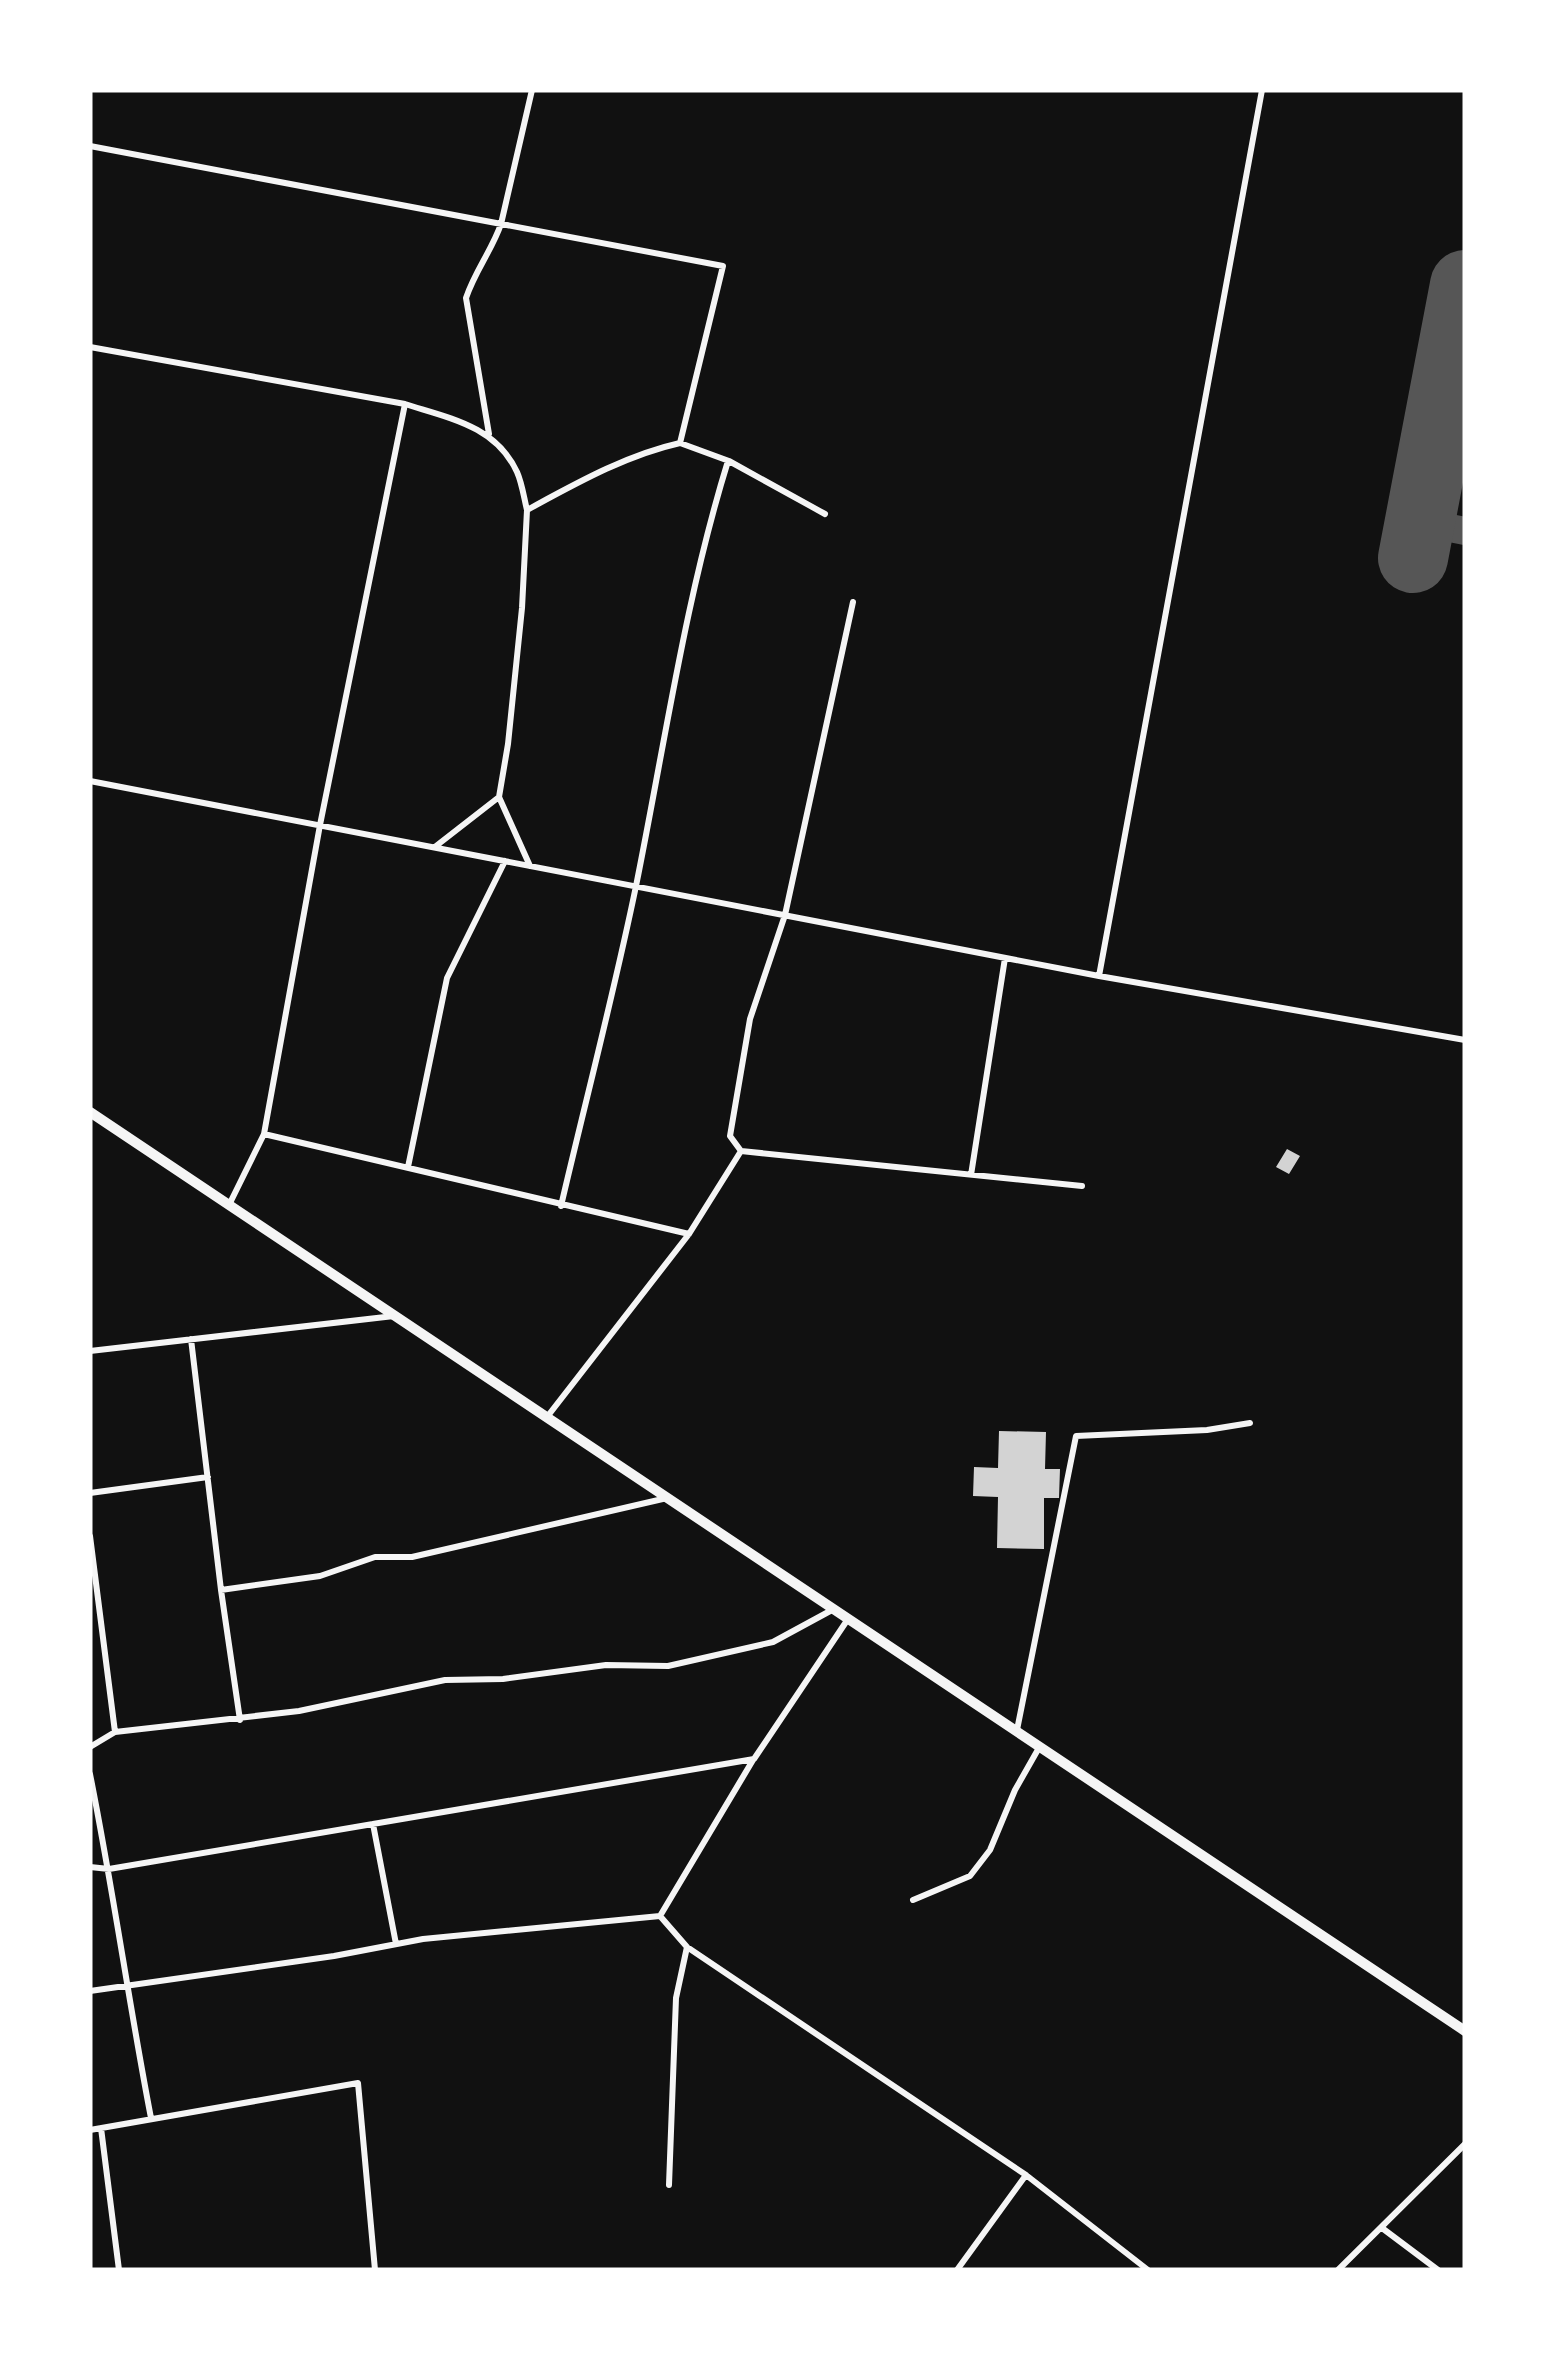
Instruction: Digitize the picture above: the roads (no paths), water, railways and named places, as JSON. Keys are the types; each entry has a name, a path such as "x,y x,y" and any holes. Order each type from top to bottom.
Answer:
{"main road":[{"path":"90,1112 1465,2030"}],"street":[{"path":"530,866 499,797 520,627 526,510 517,472 489,434 466,298 501,224 532,90"},
{"path":"1099,976 1262,90"},
{"path":"90,146 723,266 680,444"},
{"path":"90,347 405,404 470,424 489,434"},
{"path":"230,1203 264,1134 320,825 405,404"},
{"path":"526,510 583,480 660,448 680,444 728,461 825,514"},
{"path":"561,1206 636,886 697,572 728,461"},
{"path":"740,1152 730,1136 750,1019 785,915 853,602"},
{"path":"90,781 1099,976 1465,1040"},
{"path":"435,847 499,797"},
{"path":"408,1167 447,978 505,862"},
{"path":"971,1175 1005,958"},
{"path":"264,1134 689,1234"},
{"path":"740,1152 1082,1186"},
{"path":"547,1417 689,1234 740,1152"},
{"path":"90,1351 396,1316"},
{"path":"192,1339 240,1720"},
{"path":"1017,1730 1076,1436 1206,1430 1250,1423"},
{"path":"90,1493 208,1478"},
{"path":"222,1590 320,1576 376,1557 412,1557 668,1498"},
{"path":"90,1536 115,1732"},
{"path":"90,1748 115,1732 300,1711 445,1680 503,1679 606,1666 668,1666 774,1642 833,1610"},
{"path":"660,1916 754,1759 848,1618"},
{"path":"914,1900 970,1876 990,1850 1015,1790 1040,1745"},
{"path":"90,1867 109,1869 754,1759"},
{"path":"90,1774 109,1869 125,1986 152,2118"},
{"path":"373,1824 396,1944"},
{"path":"90,1991 396,1944 660,1916"},
{"path":"660,1916 686,1947 1026,2175 1148,2270"},
{"path":"669,2185 676,1998 686,1947"},
{"path":"90,2130 358,2083 375,2270"},
{"path":"102,2128 119,2270"},
{"path":"1338,2270 1465,2144"},
{"path":"958,2270 1026,2175"},
{"path":"1382,2228 1438,2270"}]}
